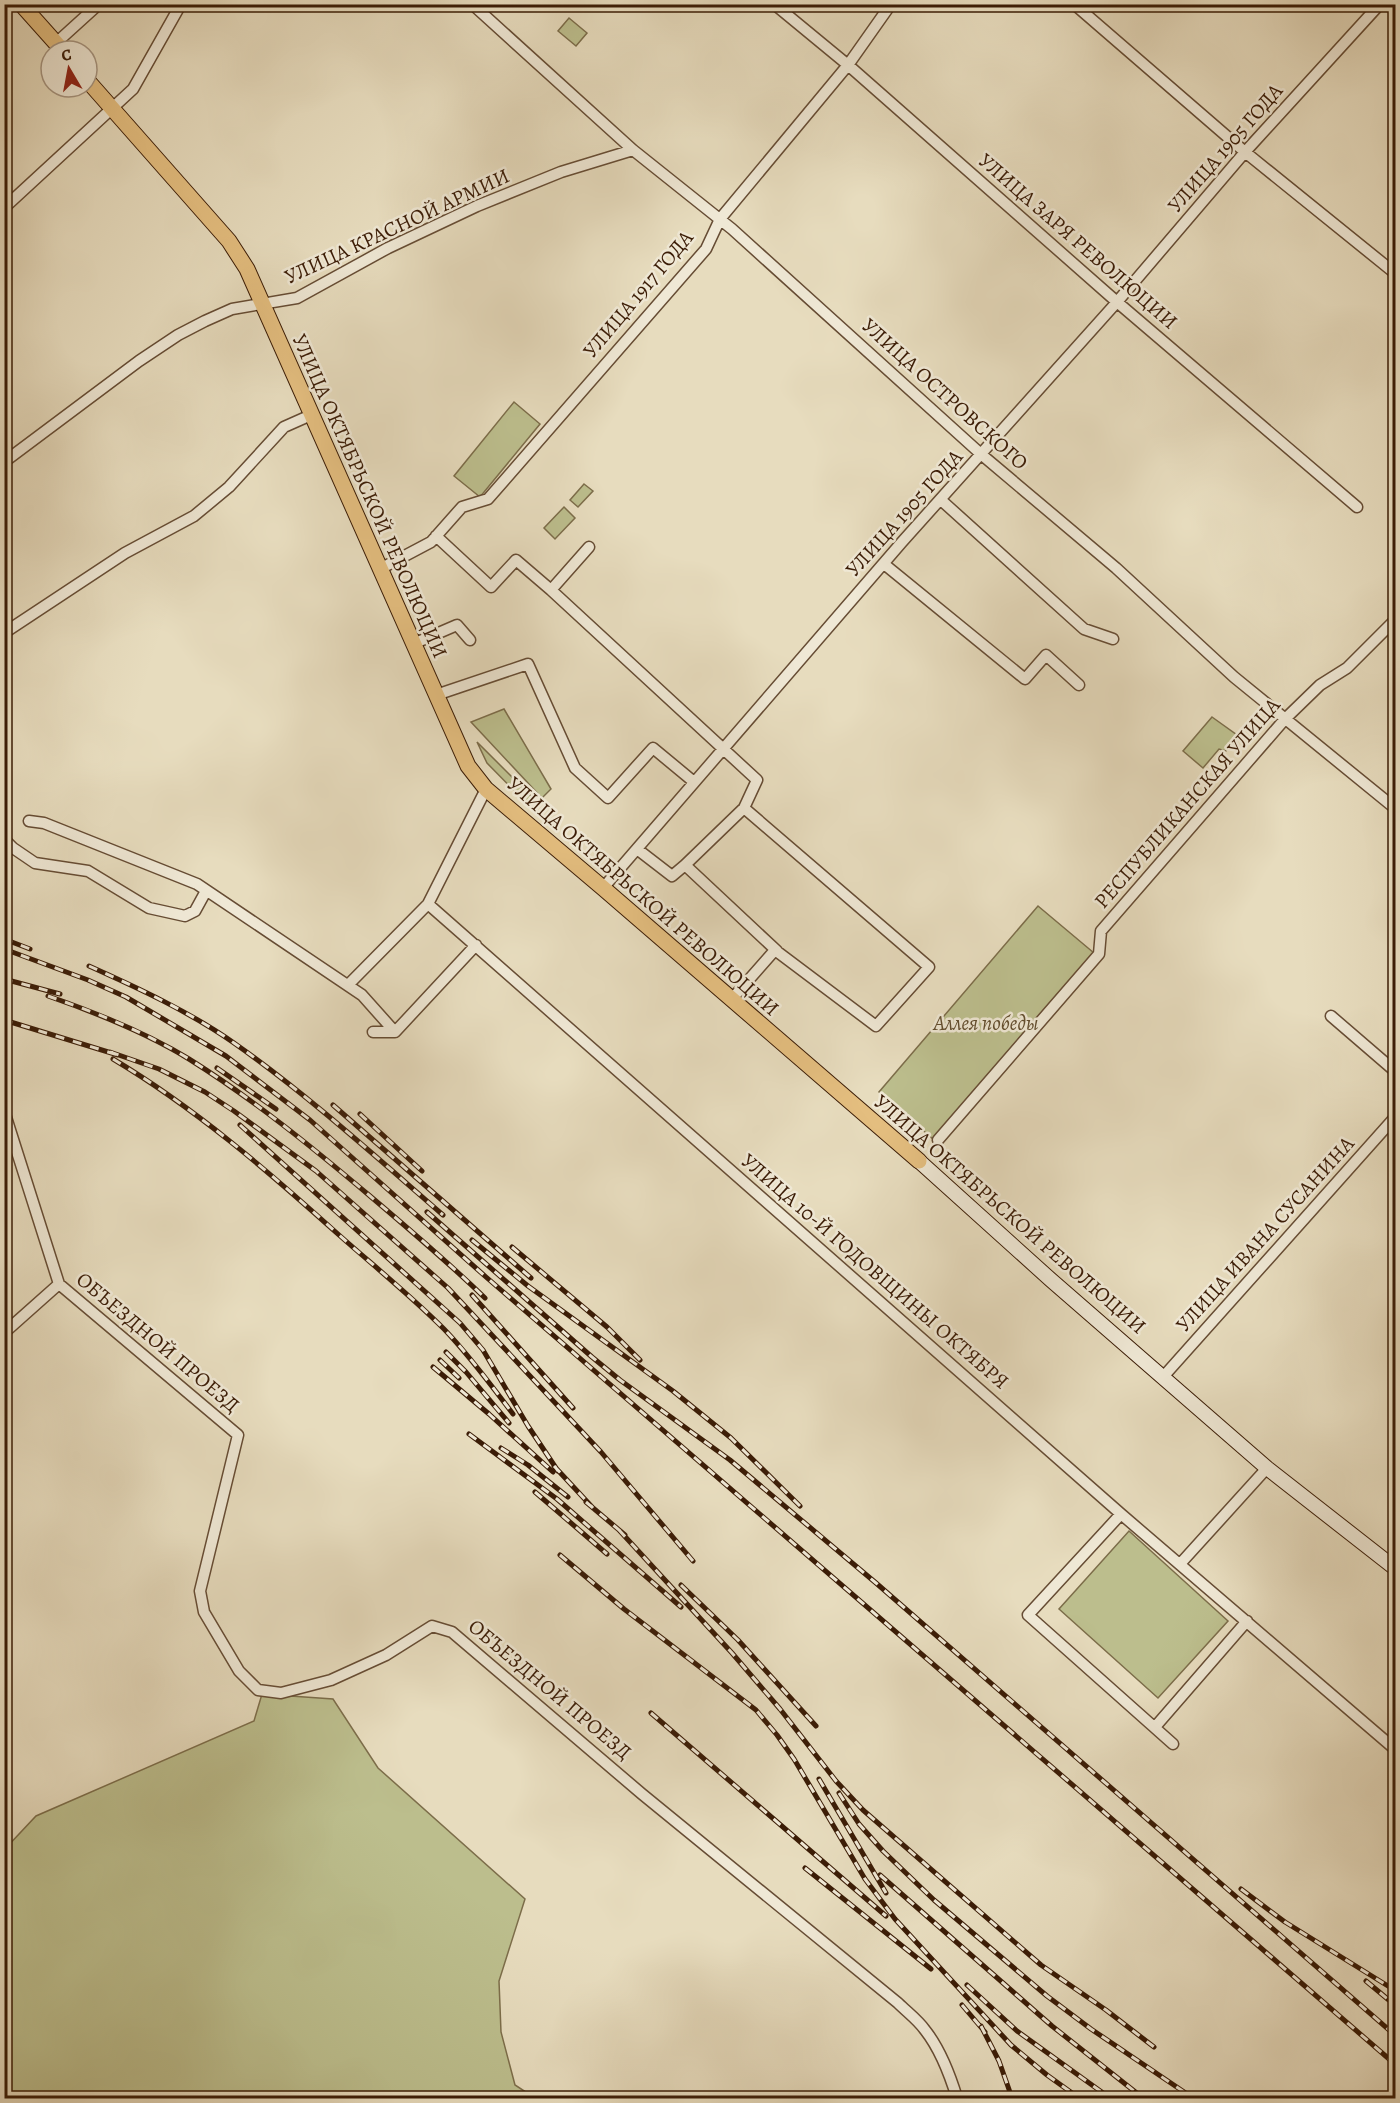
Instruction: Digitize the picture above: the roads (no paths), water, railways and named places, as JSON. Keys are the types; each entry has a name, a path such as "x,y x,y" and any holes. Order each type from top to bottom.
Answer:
{"main road":[{"path":"21,4 52,39"},
{"name":"УЛИЦА ОКТЯБРЬСКОЙ РЕВОЛЮЦИИ","path":"99,94 229,241 247,269 468,766 486,789 919,1161"}],"street":[{"path":"66,39 99,4"},
{"path":"4,208 133,89 181,4"},
{"name":"УЛИЦА ОСТРОВСКОГО","path":"472,4 633,150 720,219 982,454 1116,568 1234,677 1395,809"},
{"name":"УЛИЦА ЗАРЯ РЕВОЛЮЦИИ","path":"774,4 848,65 1117,302 1357,507"},
{"name":"УЛИЦА 1917 ГОДА","path":"380,569 431,542 462,507 488,498 705,249 720,219 848,65 891,4"},
{"path":"1074,4 1245,152 1395,274"},
{"name":"УЛИЦА 1905 ГОДА","path":"603,888 884,564 1117,302 1245,152 1380,4"},
{"name":"УЛИЦА КРАСНОЙ АРМИИ","path":"4,462 139,361 178,335 232,309 297,298 388,248 477,206 561,172 633,150"},
{"path":"4,633 125,553 194,516 229,487 284,427 311,415"},
{"path":"941,500 1084,629 1113,639"},
{"path":"436,536 491,587 516,560 757,780 744,808 672,876 637,849"},
{"path":"551,590 589,547"},
{"path":"884,564 1024,679 1046,655 1079,685"},
{"name":"РЕСПУБЛИКАНСКАЯ УЛИЦА","path":"939,1140 1099,954 1101,931 1285,719 1320,685 1347,668 1395,619"},
{"path":"413,644 457,625 470,640"},
{"path":"436,695 528,664 575,768 608,798 653,748 694,782"},
{"path":"348,986 428,904 486,789"},
{"path":"685,865 777,951 876,1026 929,967 744,808"},
{"path":"29,821 44,823 197,884 362,995 395,1032"},
{"path":"4,838 13,848 35,862 88,872 149,908 184,916 195,911 206,891"},
{"name":"УЛИЦА 10-Й ГОДОВЩИНЫ ОКТЯБРЯ","path":"428,904 1121,1514 1395,1750"},
{"path":"373,1032 395,1032 476,945"},
{"path":"731,1000 777,951"},
{"path":"1331,1016 1395,1072"},
{"name":"ОБЪЕЗДНОЙ ПРОЕЗД","path":"4,1111 59,1284 238,1435 200,1591 204,1612 239,1671 258,1690 281,1693 332,1680 386,1655 432,1626 452,1632 642,1794 898,2003 924,2029 933,2042 952,2080 957,2098"},
{"name":"УЛИЦА ИВАНА СУСАНИНА","path":"1163,1377 1395,1116"},
{"name":"УЛИЦА ОКТЯБРЬСКОЙ РЕВОЛЮЦИИ","path":"919,1161 1267,1468 1395,1569"},
{"path":"4,1333 59,1284"},
{"path":"1180,1564 1267,1468"},
{"path":"1121,1514 1028,1615 1173,1744"},
{"path":"1155,1726 1247,1622"}],"railway":[{"path":"4,939 30,949"},
{"path":"4,949 88,980 126,997 226,1056 310,1120 486,1277 1396,2065"},
{"path":"89,966 182,1011 234,1043 315,1105 443,1215"},
{"path":"4,979 60,994"},
{"path":"48,996 103,1016 155,1040 236,1090 348,1178 485,1298"},
{"path":"4,1020 118,1055"},
{"path":"110,1052 159,1069 205,1092 316,1171 448,1288 601,1452 693,1561"},
{"path":"113,1059 173,1098 230,1141 406,1293 453,1339 513,1414"},
{"path":"217,1068 276,1109"},
{"path":"333,1105 531,1278"},
{"path":"360,1114 422,1171"},
{"path":"240,1125 460,1323 483,1350 558,1471"},
{"path":"427,1212 592,1357 730,1460 876,1583 1396,2036"},
{"path":"472,1240 528,1286 673,1391 731,1438 800,1506"},
{"path":"512,1247 607,1327 640,1360"},
{"path":"472,1295 573,1408"},
{"path":"446,1352 509,1423"},
{"path":"440,1360 459,1378"},
{"path":"433,1367 553,1472"},
{"path":"469,1434 557,1499 681,1607"},
{"path":"501,1448 528,1465 568,1497"},
{"path":"554,1466 593,1508"},
{"path":"535,1492 607,1554"},
{"path":"586,1502 625,1535"},
{"path":"619,1530 732,1653 780,1709 836,1781 863,1810 1041,1965 1154,2047"},
{"path":"560,1555 624,1609 756,1710 794,1759 865,1879 895,1919 1011,2045 1079,2098"},
{"path":"681,1585 738,1640 816,1726"},
{"path":"651,1713 886,1916"},
{"path":"819,1779 886,1893"},
{"path":"839,1793 859,1824 883,1851 934,1900 1047,1996 1091,2029 1193,2098"},
{"path":"805,1868 931,1969"},
{"path":"880,1875 1052,2026 1143,2098"},
{"path":"1241,1889 1285,1922 1396,1991"},
{"path":"1366,1981 1396,2006"},
{"path":"967,1985 1017,2031 1110,2098"},
{"path":"962,2005 985,2032"},
{"path":"981,2026 999,2061 1012,2098"}],"park label":[{"name":"Аллея победы","path":"986,1023"}]}
